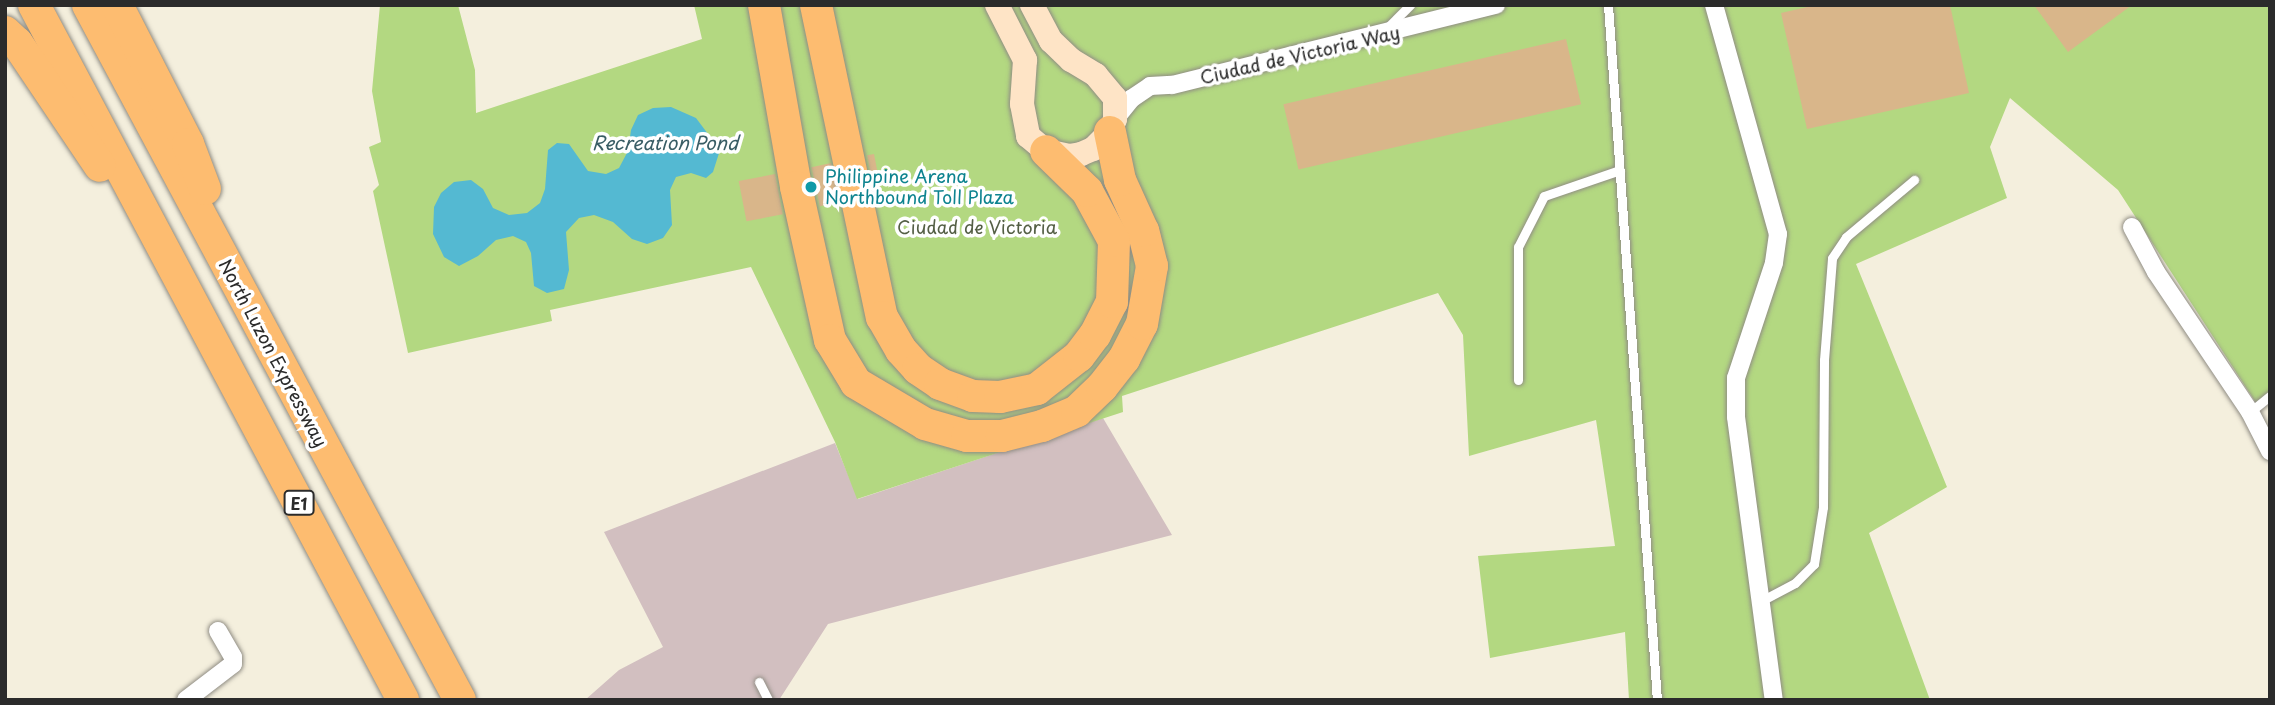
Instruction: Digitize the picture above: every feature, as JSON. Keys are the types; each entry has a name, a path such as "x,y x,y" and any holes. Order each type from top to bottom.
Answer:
{"highway":[{"name":"E1","path":"34,5 403,700"},
{"name":"North Luzon Expressway","path":"88,5 460,700"},
{"path":"117,5 188,144 258,324"},
{"path":"764,5 796,187 830,341 856,383 925,424 967,436 1002,436 1042,426 1077,411 1102,387 1124,359 1142,324 1152,266 1143,231 1120,180 1112,126"},
{"path":"816,5 882,317 901,349 918,369 940,384 973,396 986,397 1000,397 1037,389 1079,356 1095,335 1112,302 1114,241 1087,191 1046,151"},
{"path":"5,32 17,43 196,307"}],"main road":[{"path":"997,5 1025,60 1022,104 1028,136 1046,151 1069,156 1081,154 1093,149 1112,126 1115,98 1096,75 1071,60 1051,41 1032,5"}],"street":[{"name":"Ciudad de Victoria Way","path":"1112,126 1131,99 1150,86 1172,85 1378,37 1496,5"},
{"path":"1714,5 1777,234 1774,262 1736,378 1736,417 1774,700"},
{"path":"2132,227 2156,272 2250,412 2270,451"},
{"path":"186,700 233,664 233,657 218,631"}],"lane":[{"path":"1378,37 1410,5"},
{"path":"1608,5 1657,700"},
{"path":"1518,380 1518,247 1544,196 1620,170"},
{"path":"1761,601 1795,583 1814,564 1823,507 1824,360 1832,258 1846,237 1914,180"},
{"path":"2250,412 2270,396"},
{"path":"759,682 768,700"}],"shaded area":[{"path":"1103,418 1172,535 828,624 779,700 585,700 619,670 663,647 604,532 835,443 858,499"}],"green space":[{"name":"Ciudad de Victoria","path":"380,5 458,5 475,70 476,113 702,39 694,5 2270,5 2270,391 2256,403 2118,190 2010,98 1990,147 2007,198 1856,264 1947,487 1869,533 1930,700 1629,700 1625,632 1490,658 1478,556 1615,546 1596,420 1469,456 1463,335 1438,293 1122,396 1123,412 857,499 835,442 751,267 550,310 552,321 408,353 373,191 379,185 369,147 381,142 372,91"}],"water":[{"name":"Recreation Pond","path":"671,107 696,118 720,150 713,172 706,178 691,173 676,177 670,190 672,225 663,238 647,244 632,239 613,222 594,215 579,218 566,232 569,270 564,289 547,293 534,286 531,253 526,242 513,236 496,240 478,256 459,266 444,257 433,234 434,207 441,193 454,182 471,180 483,189 493,208 509,215 527,213 540,203 545,189 548,150 557,143 569,144 588,171 606,174 619,168 628,151 631,130 638,115 653,108"}],"building":[{"path":"1816,5 1950,5 1969,93 1807,129 1781,13"},
{"path":"2034,5 2132,5 2068,52"},
{"path":"1566,39 1581,104 1299,170 1283,104"},
{"path":"874,154 882,194 875,196 867,155"},
{"path":"831,163 839,202 820,206 811,167"},
{"path":"775,174 783,214 747,221 739,181"}],"place":[{"name":"Philippine Arena Northbound Toll Plaza","path":"811,187"}]}
